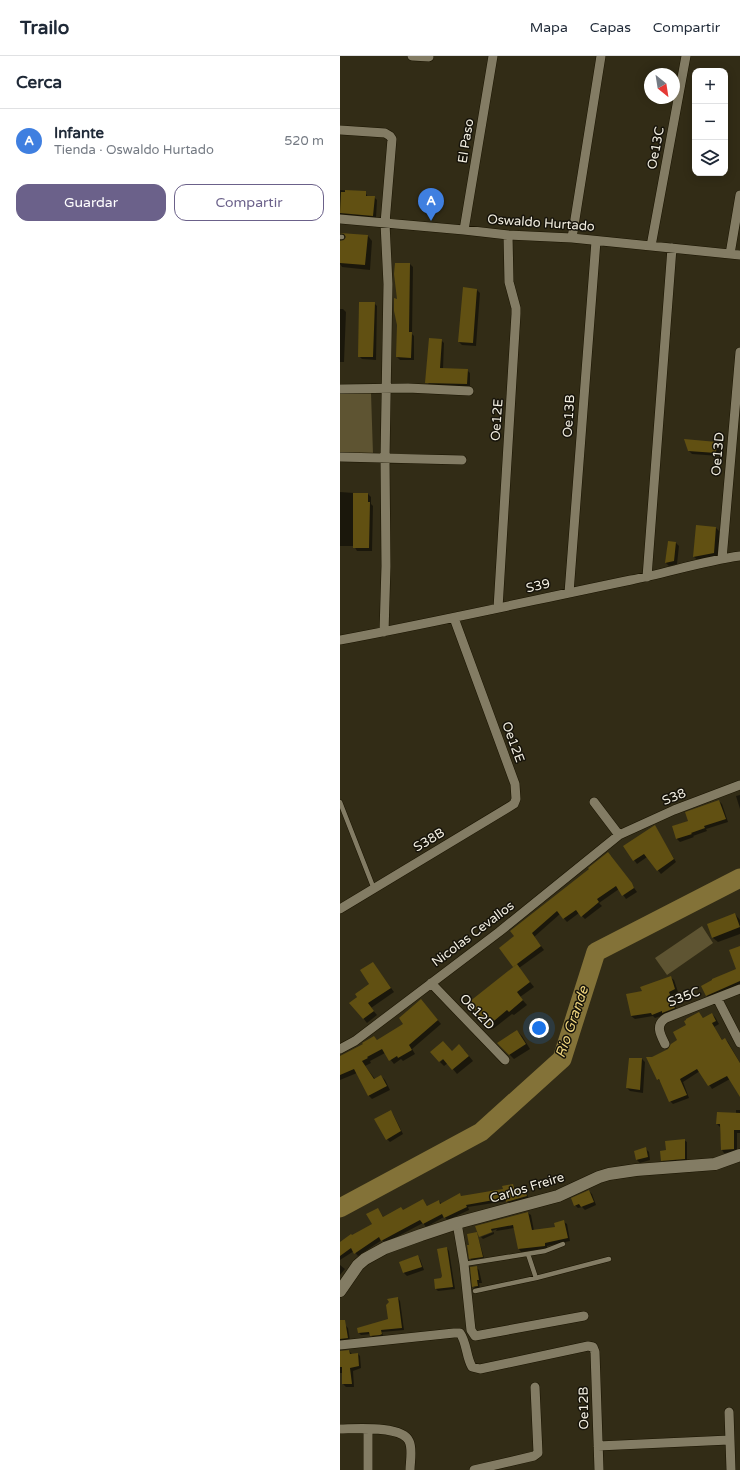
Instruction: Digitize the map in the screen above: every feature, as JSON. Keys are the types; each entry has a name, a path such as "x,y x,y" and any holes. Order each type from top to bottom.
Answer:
{"street":[{"path":"412,56 429,57"},
{"name":"El Paso","path":"464,230 493,56"},
{"path":"572,238 601,56"},
{"name":"Oe13C","path":"651,246 686,56"},
{"path":"340,130 385,133 392,139 385,223 388,284 385,459 386,566 384,632"},
{"path":"730,254 740,195"},
{"name":"Oswaldo Hurtado","path":"340,219 508,235 572,238 740,256"},
{"name":"Oe12E","path":"498,608 516,314 516,308 509,282 508,235"},
{"name":"Oe13B","path":"569,593 596,241"},
{"path":"647,577 672,248"},
{"name":"Oe13D","path":"722,558 740,352"},
{"path":"340,388 469,390"},
{"path":"340,458 462,460"},
{"name":"S39","path":"340,640 454,618 647,577 722,558 740,556"},
{"name":"Oe12E","path":"454,618 515,784"},
{"name":"S38B","path":"340,909 514,804 516,799 515,784"},
{"name":"S38","path":"619,835 674,810 740,785"},
{"path":"594,802 619,835"},
{"name":"Nicolas Cevallos","path":"340,1049 355,1041 499,932 619,835"},
{"name":"Oe12D","path":"431,983 505,1060"},
{"name":"S35C","path":"665,1044 659,1028 661,1021 740,989"},
{"path":"717,998 740,1043"},
{"name":"Carlos Freire","path":"340,1291 358,1265 365,1259 385,1248 421,1235 457,1223 558,1196 599,1177 609,1174 636,1170 715,1164 740,1155"},
{"path":"457,1223 464,1264 471,1330 475,1336 584,1316"},
{"name":"Oe12B","path":"340,1345 460,1333 463,1338 468,1361 472,1368 480,1369 588,1346 593,1347 595,1352 599,1470"},
{"path":"474,1470 534,1456 538,1453 536,1387"},
{"path":"729,1412 731,1470"},
{"path":"340,1429 394,1431 405,1436 410,1442 410,1470"},
{"path":"368,1430 368,1470"},
{"path":"598,1446 729,1440"}],"lane":[{"path":"340,802 374,889"},
{"path":"464,1264 545,1251 562,1244"},
{"path":"528,1254 536,1278"},
{"path":"475,1291 536,1278 609,1259"}],"shaded area":[{"path":"340,392 371,393 373,454 340,454"},
{"path":"702,926 713,943 667,975 655,958"}],"building":[{"path":"345,190 366,191 366,196 375,196 373,216 340,213 341,192 345,192"},
{"path":"340,233 368,235 365,265 340,263 340,241 344,240 346,237 344,234"},
{"path":"395,263 410,263 409,332 412,332 411,358 396,357 397,325 394,311 394,298 397,299 394,274"},
{"path":"463,287 477,289 473,343 458,342"},
{"path":"359,302 375,302 373,357 358,357"},
{"path":"429,338 442,339 440,368 468,369 467,384 425,383"},
{"path":"684,439 717,442 716,453 688,451"},
{"path":"353,493 368,493 368,502 370,502 369,548 353,548"},
{"path":"696,525 716,527 714,553 693,557"},
{"path":"668,541 676,542 674,561 665,563"},
{"path":"719,800 726,819 704,826 705,828 676,839 672,826 688,821 685,812"},
{"path":"655,825 674,859 657,871 644,854 633,861 623,846"},
{"path":"608,852 632,883 634,888 622,896 616,886 597,899 599,902 581,917 576,910 563,919 557,911 532,933 541,946 513,967 499,948 514,936 510,931 589,869 588,868"},
{"path":"735,913 740,927 712,938 707,924"},
{"path":"740,946 740,981 706,996 701,986 712,979 736,969 729,950"},
{"path":"373,962 391,988 368,1003 374,1011 363,1019 349,1003 357,997 355,994 369,984 360,970"},
{"path":"517,964 530,982 517,992 523,1000 509,1012 507,1010 488,1026 469,1002"},
{"path":"671,976 675,989 669,992 675,1008 652,1015 651,1013 631,1016 626,994 642,991 640,987"},
{"path":"421,999 438,1020 409,1045 412,1050 389,1061 382,1049 362,1061 374,1079 381,1075 387,1086 368,1096 354,1069 340,1075 340,1056 363,1044 362,1043 374,1036 377,1040 403,1024 399,1018"},
{"path":"699,1012 703,1018 712,1013 716,1021 712,1023 722,1040 725,1038 740,1063 740,1097 727,1076 708,1086 697,1069 680,1079 687,1095 669,1102 659,1079 657,1080 646,1057 652,1057 668,1049 671,1044 677,1040 673,1032 686,1025 684,1021 686,1019"},
{"path":"517,1030 526,1044 509,1055 497,1043"},
{"path":"443,1041 452,1051 459,1044 469,1056 452,1070 443,1059 439,1062 430,1052"},
{"path":"629,1058 642,1058 640,1090 626,1088"},
{"path":"391,1110 401,1131 386,1140 374,1119"},
{"path":"717,1112 740,1113 740,1130 734,1130 734,1149 721,1150 720,1124 716,1124"},
{"path":"685,1139 685,1159 661,1161 660,1151 666,1150 665,1141"},
{"path":"646,1147 648,1157 636,1160 634,1151"},
{"path":"513,1184 515,1190 524,1187 527,1196 506,1202 505,1198 466,1205 467,1207 444,1218 442,1214 423,1224 420,1220 381,1241 379,1237 354,1254 351,1248 340,1256 340,1242 351,1234 352,1235 372,1224 366,1214 378,1208 383,1217 401,1207 403,1210 423,1199 427,1206 439,1200 440,1204 460,1193 461,1196 503,1189 502,1186"},
{"path":"589,1190 594,1202 581,1207 579,1204 574,1206 571,1198"},
{"path":"528,1212 532,1230 555,1227 554,1223 564,1220 568,1238 545,1243 545,1246 518,1249 513,1225 491,1229 492,1232 479,1237 475,1226"},
{"path":"477,1232 483,1257 469,1259 467,1234"},
{"path":"447,1247 453,1287 435,1289 434,1279 441,1278 442,1276 437,1249"},
{"path":"418,1255 422,1267 403,1273 399,1262"},
{"path":"477,1266 479,1280 477,1280 478,1286 472,1287 470,1267"},
{"path":"398,1297 402,1328 381,1330 382,1334 380,1335 370,1336 369,1332 358,1333 357,1328 388,1319 386,1305 389,1302 387,1299"},
{"path":"340,1320 345,1320 348,1338 340,1339"},
{"path":"349,1350 350,1354 358,1353 359,1366 350,1368 352,1384 342,1384 340,1351"}],"waterway":[{"name":"Rio Grande","path":"340,1208 481,1132 562,1059 596,952 740,878"}],"place":[{"name":"Infante","path":"431,221"}]}
